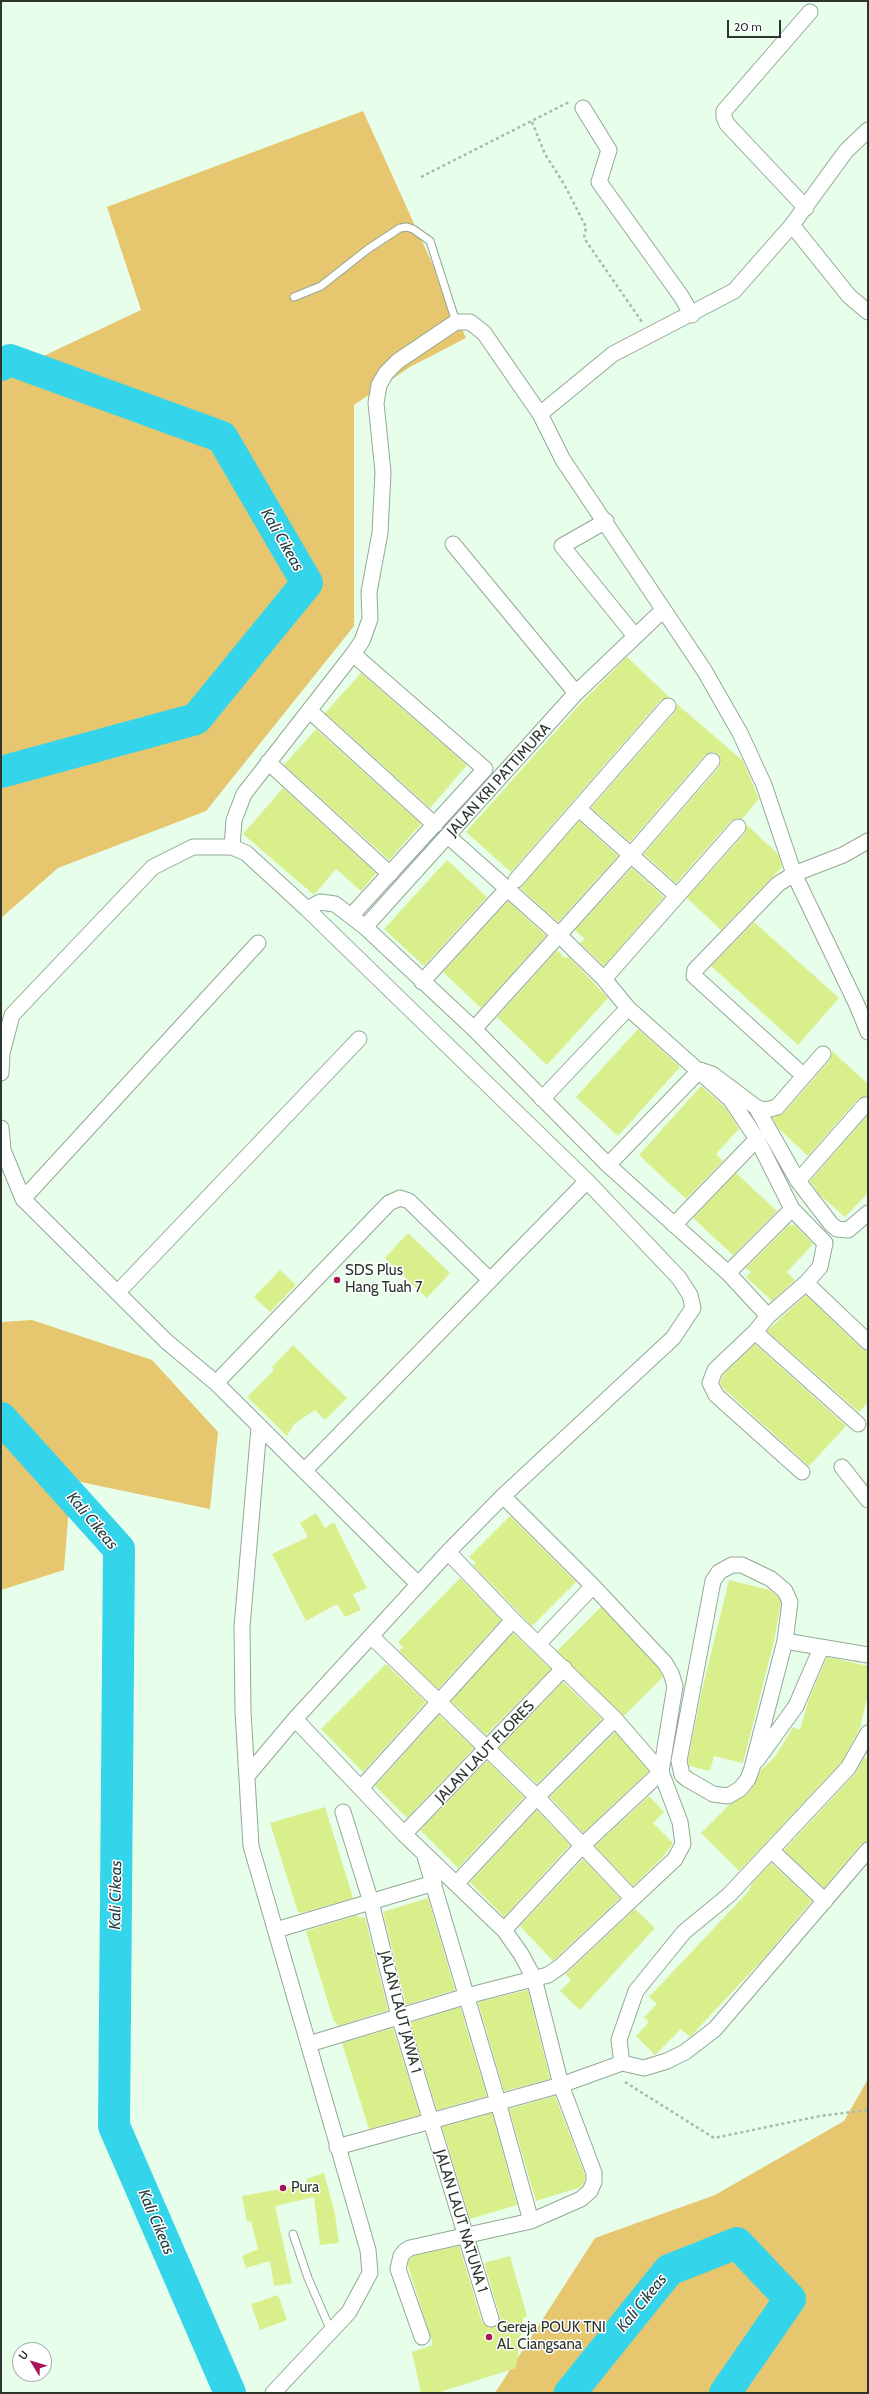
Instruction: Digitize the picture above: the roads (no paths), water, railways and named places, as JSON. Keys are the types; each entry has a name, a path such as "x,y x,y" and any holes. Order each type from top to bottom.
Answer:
{"street":[{"path":"806,208 727,124 724,117 724,111 810,12"},
{"path":"583,108 609,150 599,182 681,296 692,315"},
{"path":"540,414 613,354 692,315 734,291 806,208 846,151 868,130"},
{"path":"792,225 849,296 868,312"},
{"path":"232,847 234,820 244,794 353,654 362,641 370,619 369,592 380,533 382,472 376,403 379,385 386,373 398,361 456,322 470,322 484,333 540,414 563,460 606,521 662,610 704,670 740,733 764,786 794,874 857,1005 868,1032"},
{"path":"606,521 562,546 635,636"},
{"path":"453,544 576,694"},
{"name":"JALAN KRI PATTIMURA","path":"365,927 576,694 662,610"},
{"path":"351,916 485,769 353,654"},
{"path":"422,982 579,809 668,706"},
{"path":"310,711 435,825"},
{"path":"474,1029 631,855 712,761"},
{"path":"268,762 390,874"},
{"path":"579,809 677,896"},
{"path":"604,979 738,827"},
{"path":"448,836 512,884 559,935 604,979 628,1008 700,1070 731,1100 757,1139 792,1209 825,1243 820,1267 806,1283 768,1316 755,1332 715,1370 711,1376 712,1389 716,1395 802,1472"},
{"path":"804,1076 694,976 695,970 778,884 794,874 843,855 868,842"},
{"path":"1,1073 2,1052 12,1015 153,867 193,847 232,847 246,853 307,909 587,1181 679,1278 690,1295 693,1308 686,1323 673,1338 503,1496 448,1552 296,1719 247,1776"},
{"path":"307,909 320,902 335,904 365,927 422,982 474,1029 608,1165 728,1273 768,1316"},
{"path":"23,1199 258,943"},
{"path":"542,1099 628,1008"},
{"path":"118,1292 359,1039"},
{"path":"700,1070 712,1074 756,1107 763,1110 777,1106 823,1054"},
{"path":"608,1165 700,1070"},
{"path":"798,1181 865,1105"},
{"path":"756,1107 798,1181 837,1229 848,1230 868,1213"},
{"path":"1,1128 3,1150 23,1199 166,1341 216,1383 418,1584"},
{"path":"674,1225 757,1139"},
{"path":"305,1470 587,1181"},
{"path":"216,1383 389,1203 400,1198 409,1201 490,1280"},
{"path":"728,1273 792,1209"},
{"path":"806,1283 868,1342"},
{"path":"755,1332 858,1424"},
{"path":"259,1427 242,1627 251,1846 308,2044 340,2146 368,2250 370,2273 349,2312 273,2393"},
{"path":"842,1467 868,1500"},
{"path":"503,1496 593,1586 665,1663 671,1673 675,1686 661,1772 583,1845 504,1930"},
{"path":"308,2044 466,1996 548,1975 561,1966 675,1859 683,1844 680,1822 661,1772 615,1719 539,1643 513,1620 448,1552"},
{"path":"732,1565 742,1565 771,1579 782,1587 790,1602 785,1641 748,1779 740,1789 728,1796 713,1794 687,1779 680,1770 679,1762 713,1580 719,1572 732,1565"},
{"path":"539,1643 593,1586"},
{"path":"361,1788 513,1620"},
{"path":"372,1637 487,1751 537,1797 632,1898"},
{"path":"785,1641 868,1655"},
{"path":"752,1768 796,1706 820,1648"},
{"name":"JALAN LAUT FLORES","path":"404,1834 487,1751 564,1668"},
{"path":"296,1719 404,1834 424,1851 504,1930 521,1954 534,1978 561,2085 590,2162 594,2182 590,2191 581,2199 531,2221 410,2248 401,2256 398,2269 422,2337"},
{"path":"457,1883 537,1797 615,1719"},
{"path":"622,2063 619,2040 636,1991 684,1932 729,1895 848,1768 868,1733"},
{"name":"JALAN LAUT JAWA 1","path":"343,1812 371,1902 400,2016 431,2122"},
{"path":"771,1850 825,1900"},
{"path":"340,2146 561,2085 622,2063 644,2068 667,2061 685,2052 715,2029 868,1850"},
{"path":"424,1851 498,2102 531,2221"},
{"path":"276,1930 434,1882"},
{"name":"JALAN LAUT NATUNA 1","path":"431,2122 464,2236 491,2320"}],"lane":[{"path":"294,297 321,286 368,249 400,228 407,227 413,229 430,241 456,322"},
{"path":"293,2234 308,2278 331,2331"}],"waterway":[{"name":"Kali Cikeas","path":"1,365 10,360 222,437 307,583 196,719 1,772"},
{"name":"Kali Cikeas","path":"1,1418 119,1549 114,2126 230,2393"},
{"name":"Kali Cikeas","path":"570,2393 669,2270 737,2243 790,2299 725,2393"}],"place":[{"name":"SDS Plus Hang Tuah 7","path":"337,1280"},
{"name":"Pura","path":"283,2188"},
{"name":"Gereja POUK TNI AL Ciangsana","path":"489,2337"}]}
